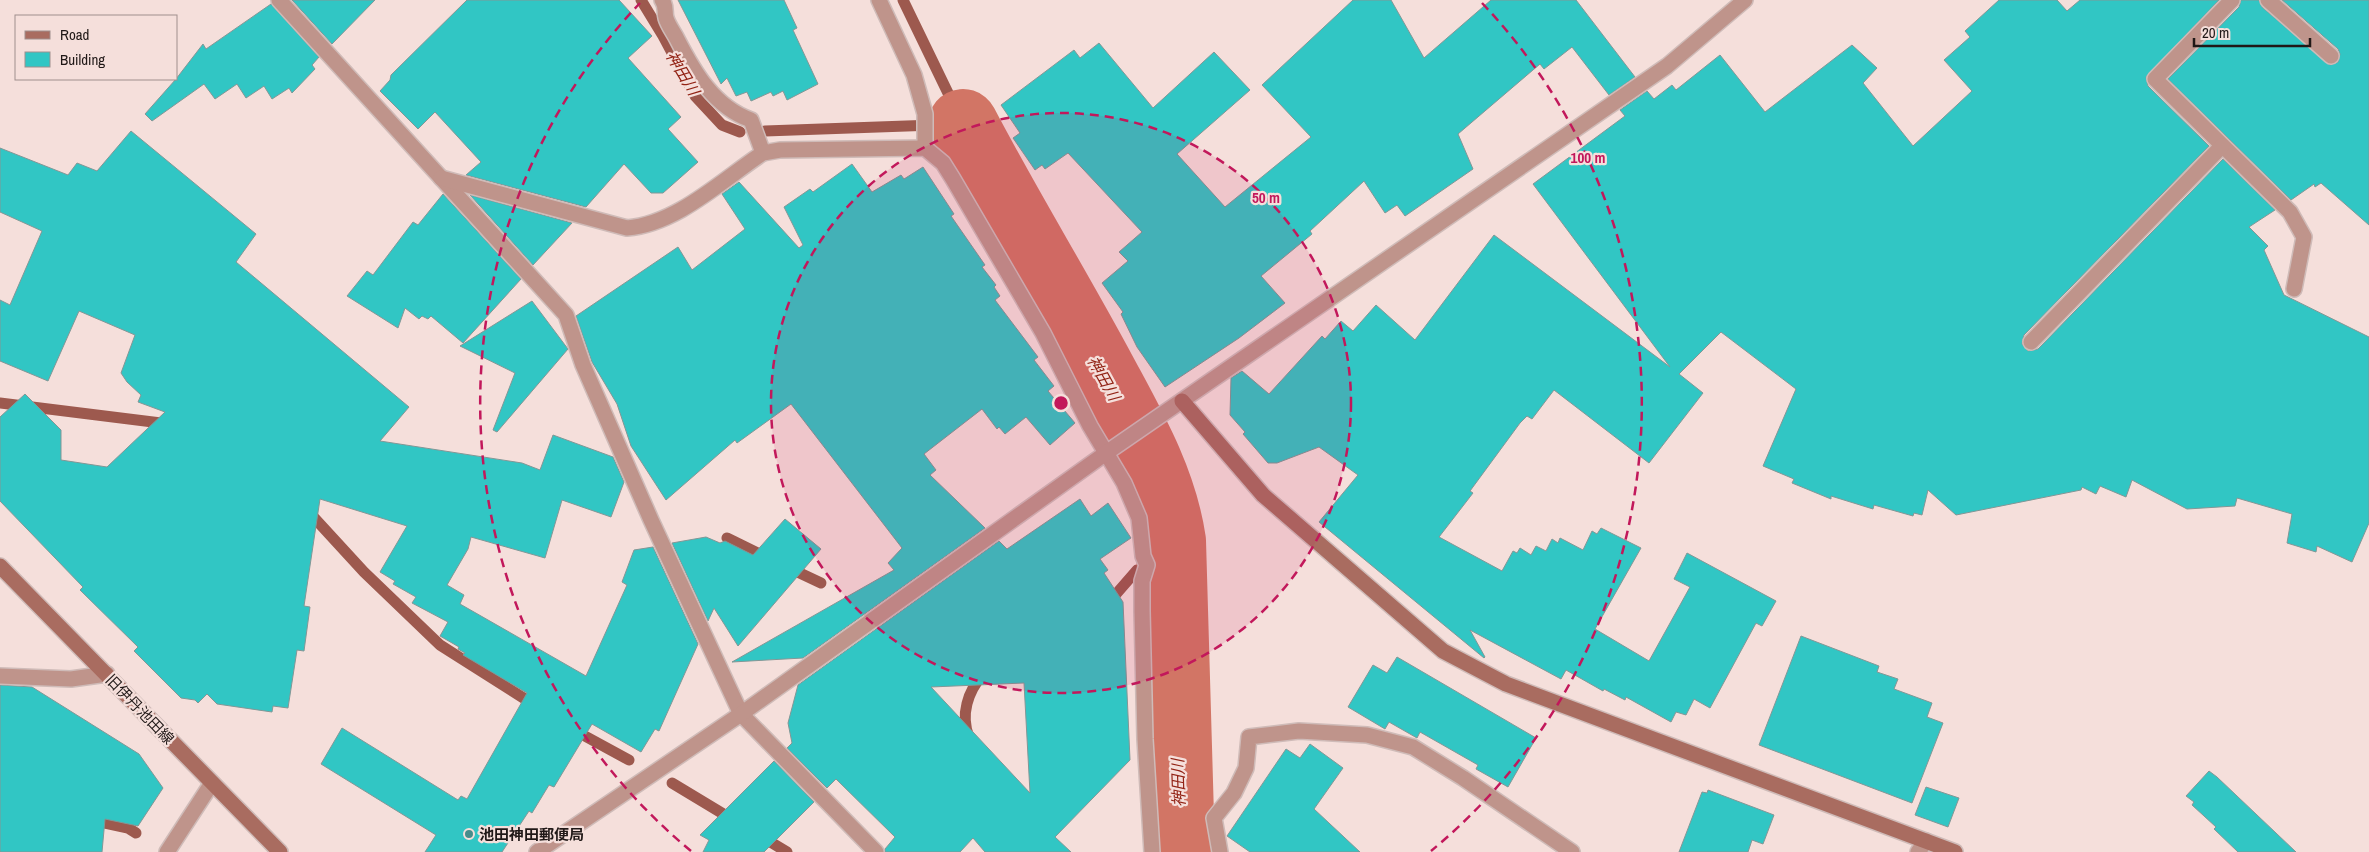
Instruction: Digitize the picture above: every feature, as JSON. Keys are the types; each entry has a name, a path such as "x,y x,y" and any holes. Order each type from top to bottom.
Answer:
{"street":[{"path":"279,0 566,315 587,374 651,520 741,714 876,852"},
{"path":"662,0 667,7 666,18 692,68 704,85 735,114 751,120 763,154"},
{"path":"879,0 914,75 925,114 925,148"},
{"path":"537,852 741,714 1111,450 1667,66 1745,0"},
{"path":"2232,0 2155,79 2290,212 2304,237 2294,289"},
{"path":"2268,0 2331,56"},
{"path":"2030,342 2222,146"},
{"path":"441,178 627,228 644,226 672,215 763,154 780,150 925,148 943,163 1111,450 1139,518 1143,556 1147,565 1142,581 1142,611 1145,739 1152,852"},
{"path":"1182,401 1263,495 1443,651 1506,684 1922,847 1954,852"},
{"name":"旧伊丹池田線","path":"0,566 280,852"},
{"path":"0,676 71,679 107,674"},
{"path":"1220,852 1214,818 1234,793 1246,768 1248,737 1300,732 1367,735 1413,747 1464,778 1572,852"},
{"path":"166,852 212,783"}],"building":[{"path":"292,0 375,0 332,44"},
{"path":"467,0 619,0 652,36 628,58 681,117 668,129 698,162 663,193 651,193 624,164 586,207 466,175 481,162 435,112 418,129 380,91 390,80 391,75"},
{"path":"678,0 784,0 797,28 793,30 818,84 787,100 783,91 773,96 771,92 751,101 747,92 736,96 727,78 721,84"},
{"path":"1353,0 1391,0 1424,58 1491,0 1576,0 1635,77 1609,95 1572,47 1544,69 1540,64 1458,134 1473,169 1405,216 1397,205 1385,213 1364,181 1310,231 1312,234 1261,276 1285,303 1239,338 1165,387 1137,347 1121,314 1123,312 1102,283 1128,261 1119,252 1142,232 1068,153 1045,169 1042,165 1035,170 1013,138 1020,133 1001,105 1074,50 1080,58 1099,43 1153,108 1214,52 1250,90 1177,154 1225,207 1311,137 1262,85"},
{"path":"1999,0 2057,0 2067,11 2080,0 2219,0 2146,77 2148,86 2209,146 2024,335 2022,344 2028,351 2038,349 2223,159 2275,210 2249,227 2268,246 2264,250 2284,295 2369,337 2369,523 2352,562 2317,546 2316,552 2287,543 2292,514 2237,498 2235,506 2187,509 2132,480 2126,497 2100,486 2096,494 2082,487 2081,490 1956,515 1928,490 1922,515 1914,513 1913,516 1874,505 1873,509 1831,496 1831,499 1792,483 1794,479 1763,466 1796,389 1721,332 1679,374 1703,393 1649,463 1554,390 1532,419 1527,416 1520,423 1470,491 1473,493 1439,537 1502,571 1513,551 1517,553 1520,548 1531,555 1536,546 1546,551 1552,539 1558,543 1560,538 1583,550 1592,531 1597,534 1601,528 1641,548 1595,629 1649,661 1690,587 1674,579 1687,553 1776,601 1762,626 1756,623 1710,708 1694,699 1686,715 1676,712 1671,722 1626,697 1625,700 1604,689 1603,691 1566,670 1561,679 1470,630 1484,658 1319,522 1358,475 1319,447 1277,463 1268,463 1243,434 1245,432 1230,415 1231,378 1242,371 1269,394 1322,336 1325,339 1341,321 1353,331 1376,305 1415,340 1494,235 1670,367 1533,184 1625,116 1620,110 1647,91 1654,99 1672,85 1676,90 1720,55 1765,112 1852,45 1877,68 1863,83 1913,146 1972,91 1944,60 1970,37 1965,31"},
{"path":"2241,0 2259,0 2262,7 2330,65 2338,62 2340,54 2338,49 2282,0 2369,0 2369,225 2321,183 2315,187 2314,184 2291,200 2168,79 2239,7"},
{"path":"271,4 319,57 312,65 315,69 292,93 289,88 272,99 264,86 246,98 237,84 215,99 204,84 152,121 145,114 175,80 178,80 178,76 203,44 206,49"},
{"path":"131,131 256,234 236,262 409,407 380,441 522,463 540,470 553,435 613,457 624,482 611,517 562,500 545,558 471,537 468,549 447,585 464,595 460,604 586,676 627,585 622,582 634,550 653,547 698,644 659,731 655,729 641,752 592,724 554,787 549,785 532,813 529,811 502,852 425,852 436,835 321,764 342,728 458,800 461,796 467,799 527,693 463,655 465,653 458,649 459,647 440,636 448,622 412,603 416,597 393,584 395,581 380,572 407,526 320,499 304,606 310,607 304,651 297,650 288,708 273,706 272,712 217,704 207,694 198,703 195,700 181,698 134,651 138,647 80,590 83,587 0,501 0,417 25,394 61,430 61,460 107,467 165,412 138,402 141,395 127,382 121,373 135,335 79,311 48,381 0,361 0,300 10,305 42,231 0,212 0,148 68,175 77,163 97,171"},
{"path":"852,164 872,192 901,175 904,179 923,167 954,214 951,216 985,265 982,267 996,285 994,287 1000,296 995,300 1038,357 1034,360 1054,386 1048,391 1075,423 1050,445 1026,417 1005,434 999,427 997,429 982,409 924,454 936,470 930,475 985,528 803,658 732,662 894,570 888,563 902,548 791,404 737,443 735,440 666,500 631,446 617,404 592,362 576,316 678,247 692,270 745,229 722,194 739,182 799,248 803,245 784,207 810,189 813,192"},
{"path":"443,194 521,279 463,343 431,316 428,319 422,316 419,319 405,308 398,328 347,296 367,271 373,275 413,222 418,225"},
{"path":"470,195 572,223 533,265"},
{"path":"532,301 568,349 497,432 493,430 515,373 460,346"},
{"path":"1080,499 1091,516 1108,503 1131,538 1100,559 1108,570 1104,573 1123,602 1130,760 1055,837 1071,852 985,852 973,838 960,852 885,852 885,849 895,837 836,779 827,788 787,748 792,743 788,723 798,685 999,541 1007,549","holes":["1024,683 1030,793 931,687"]},
{"path":"785,519 821,549 738,646 714,608 708,621 672,543 706,537 720,543 725,541 753,555"},
{"path":"1801,636 1879,666 1877,672 1898,679 1894,689 1932,703 1927,717 1943,723 1912,803 1759,745"},
{"path":"1397,657 1536,738 1508,787 1476,769 1478,765 1420,732 1417,738 1389,722 1385,729 1348,707 1373,665 1387,673"},
{"path":"0,685 32,687 139,754 163,788 138,826 105,819 102,852 0,852"},
{"path":"1310,744 1343,768 1314,809 1360,852 1250,852 1227,836 1286,749 1300,758"},
{"path":"774,761 814,802 764,852 703,852 709,840 700,835"},
{"path":"2209,771 2296,852 2238,852 2214,829 2216,827 2192,805 2194,802 2186,796"},
{"path":"1926,787 1959,798 1948,827 1915,815"},
{"path":"1708,790 1774,815 1763,844 1752,840 1748,852 1679,852 1702,792 1707,793"}],"waterway":[{"name":"神田川","path":"641,0 663,36 695,96 722,125 740,132"},
{"name":"神田川","path":"765,131 963,124 903,0"},
{"name":"神田川","path":"963,124 1124,413 1153,475 1167,518 1171,541 1179,816 1185,852"},
{"path":"0,403 169,424"},
{"path":"308,511 364,572 440,645 536,706"},
{"path":"1152,553 1170,533"},
{"path":"727,538 770,559"},
{"path":"787,567 821,583"},
{"path":"1106,603 1110,601 1137,570"},
{"path":"969,737 965,720 967,704 973,688 983,674"},
{"path":"572,729 629,760"},
{"path":"672,783 735,821"},
{"path":"91,820 128,828 136,833"},
{"path":"759,835 787,852"}],"place":[{"name":"池田神田郵便局","path":"469,834"}]}
